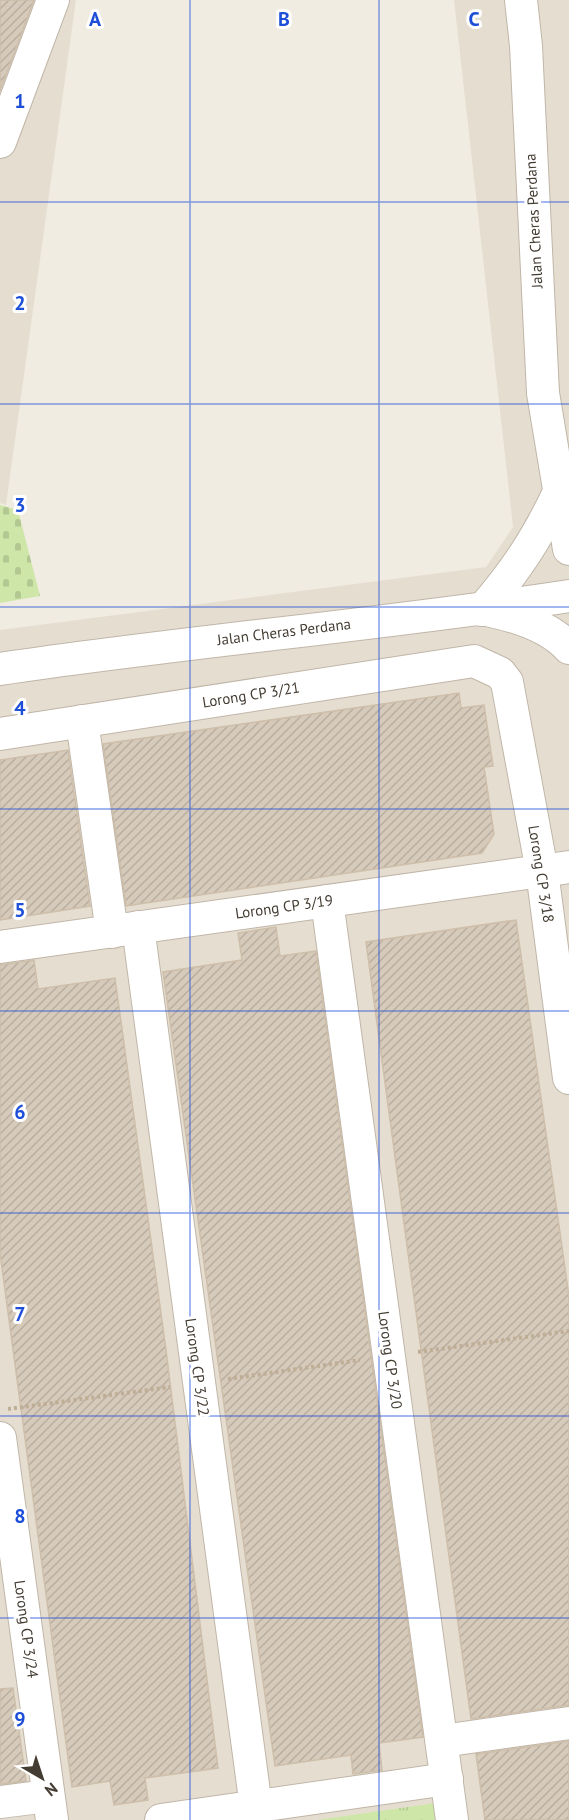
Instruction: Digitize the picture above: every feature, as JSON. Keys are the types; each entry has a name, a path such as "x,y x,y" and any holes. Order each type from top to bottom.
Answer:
{"street":[{"path":"0,142 53,0"},
{"name":"Jalan Cheras Perdana","path":"521,0 543,393 565,496 569,549"},
{"path":"565,496 510,576 482,610 516,616 542,628 569,648"},
{"name":"Jalan Cheras Perdana","path":"0,669 118,652 482,610 569,596"},
{"name":"Lorong CP 3/21","path":"0,734 474,661 500,673"},
{"name":"Lorong CP 3/18","path":"500,673 507,682 555,869 569,1078"},
{"name":"Lorong CP 3/22","path":"82,721 125,930 199,1383 256,1807"},
{"name":"Lorong CP 3/19","path":"0,947 555,869"},
{"name":"Lorong CP 3/20","path":"327,901 452,1820"},
{"name":"Lorong CP 3/24","path":"0,1438 50,1808"},
{"path":"442,1741 569,1723"},
{"path":"161,1820 447,1779"},
{"path":"0,1802 50,1808"}],"path":[{"path":"0,1410 569,1331"}],"shaded area":[{"path":"0,0 76,0 6,505 0,503"},
{"path":"454,0 569,0 569,1820 0,1820 0,630 486,567 513,527"}],"green space":[{"path":"0,505 18,510 40,596 0,603"},
{"path":"450,1801 452,1820 317,1820"}],"building":[{"path":"0,0 34,0 0,91"},
{"path":"459,693 461,708 484,705 493,766 484,767 494,834 482,853 126,906 103,744"},
{"path":"68,750 90,906 0,920 0,760"},
{"path":"516,920 569,1297 569,1705 471,1719 366,942"},
{"path":"276,927 280,956 316,951 423,1737 379,1743 382,1770 353,1774 351,1755 275,1766 163,972 242,960 238,933"},
{"path":"34,960 38,989 115,978 166,1350 218,1768 145,1778 148,1800 114,1805 110,1781 72,1787 0,1253 0,965"},
{"path":"13,1688 26,1781 0,1784 0,1689"},
{"path":"569,1741 569,1820 485,1820 476,1754"}]}
